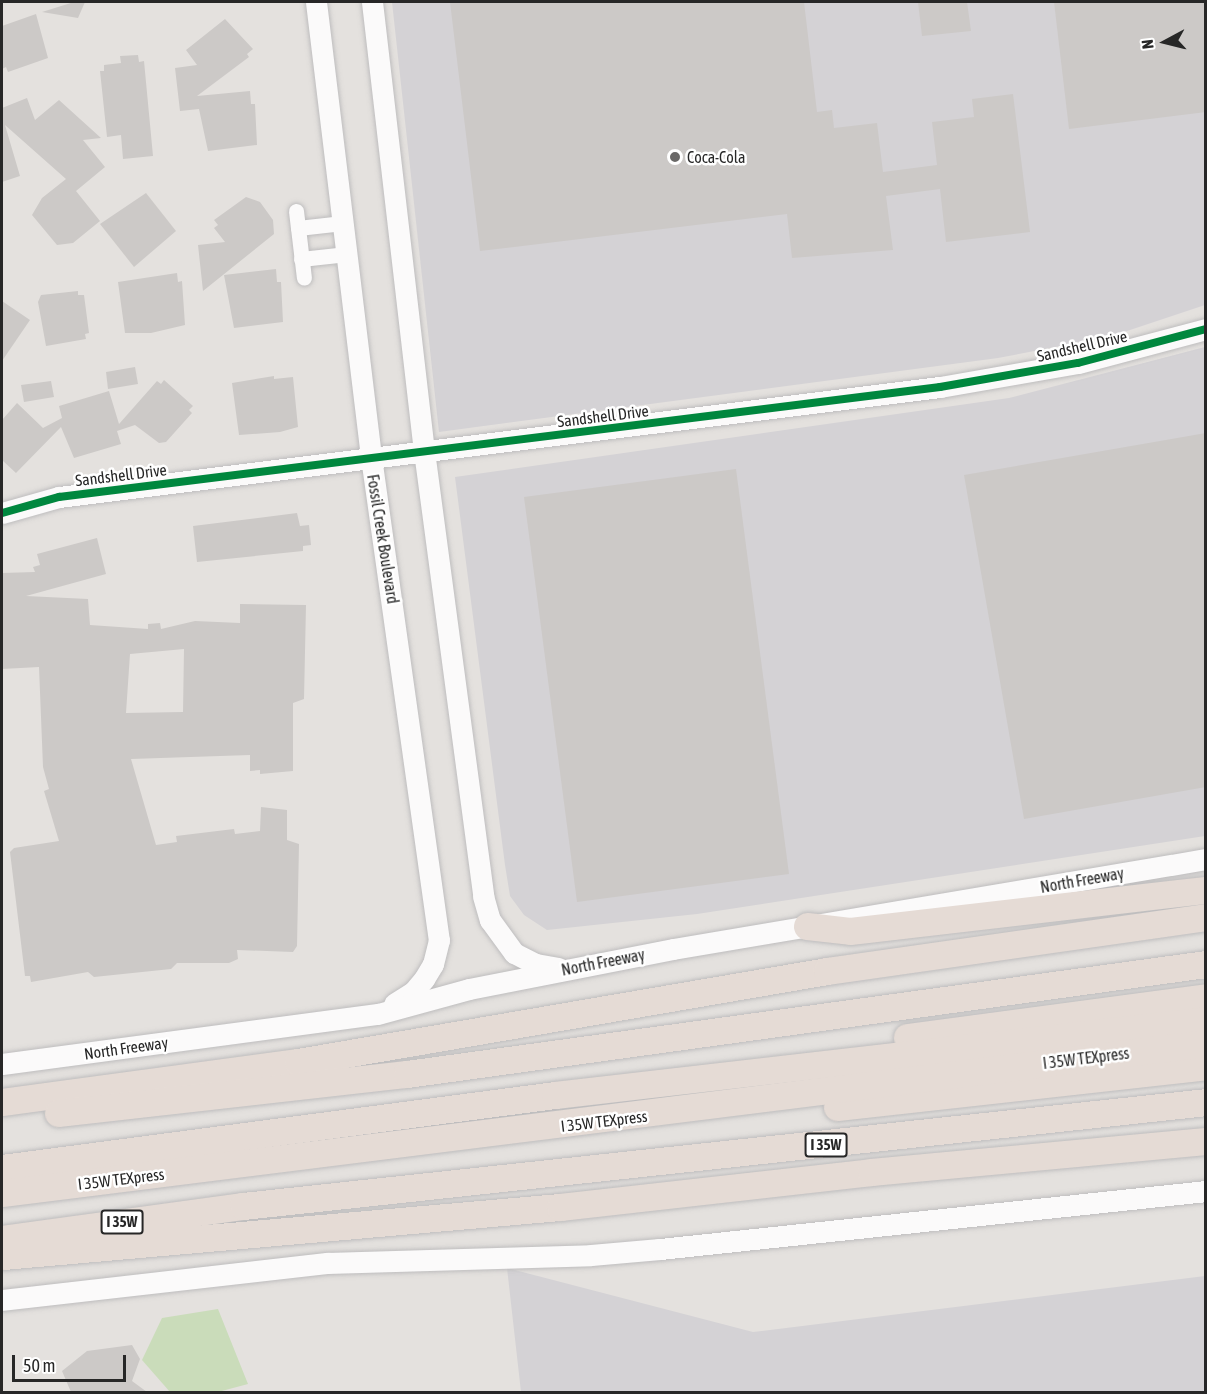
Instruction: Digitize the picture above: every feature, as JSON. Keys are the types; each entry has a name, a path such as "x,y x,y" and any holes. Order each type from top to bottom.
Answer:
{"highway":[{"path":"807,926 850,931 1206,890"},
{"path":"2,1102 298,1062 827,971 1206,917"},
{"path":"2,1119 407,1074 1206,964"},
{"path":"652,1083 693,1068 1069,1012 1206,997"},
{"name":"I 35W TEXpress","path":"2,1168 652,1083 1206,1020"},
{"name":"I 35W TEXpress","path":"2,1193 676,1112 1206,1043"},
{"path":"676,1112 703,1119 980,1094 1206,1066"},
{"name":"I 35W","path":"2,1239 243,1206 1206,1102"},
{"path":"2,1256 560,1207 882,1171 1206,1140"}],"main road":[{"name":"Fossil Creek Boulevard","path":"316,2 371,457 439,940 433,964 413,992 378,1014"},
{"path":"372,2 424,451 483,896 490,920 513,953 536,964 568,969"},
{"name":"Sandshell Drive","path":"2,513 58,497 940,387 1078,363 1206,329"},
{"name":"North Freeway","path":"2,1064 378,1014 469,989 568,969 1206,859"},
{"path":"2,1300 327,1263 626,1252 1206,1191"}],"street":[{"path":"296,211 304,278"},
{"path":"298,228 343,223"},
{"path":"302,259 347,254"}],"shaded area":[{"path":"392,2 1205,2 1205,305 1112,336 998,358 439,432"},
{"path":"1205,347 1205,836 697,914 547,930 524,915 510,896 505,865 455,477 1009,398"},
{"path":"507,1268 753,1332 1205,1276 1205,1392 521,1392"}],"green space":[{"path":"218,1309 248,1384 218,1392 170,1392 142,1360 162,1318"}],"building":[{"path":"74,2 85,2 78,18 42,12"},
{"name":"Coca-Cola","path":"450,2 804,2 817,112 832,110 834,128 877,123 883,172 937,165 932,122 974,117 972,99 1013,94 1030,232 946,242 940,189 886,196 893,250 792,258 787,214 480,251"},
{"path":"918,2 967,2 971,31 922,36"},
{"path":"1054,2 1206,2 1206,112 1069,129"},
{"path":"36,14 48,58 8,72 6,67 2,69 2,26"},
{"path":"225,19 253,49 247,54 249,57 197,96 250,91 251,104 255,104 257,145 208,151 199,109 180,111 175,68 197,65 186,50"},
{"path":"138,55 139,62 144,61 153,156 123,159 121,135 107,137 100,71 104,71 104,65 121,63 120,56"},
{"path":"27,98 35,120 59,100 101,138 83,140 105,167 76,191 100,221 73,243 57,245 32,215 42,198 66,179 5,125 20,176 2,182 2,108"},
{"path":"146,193 176,231 134,267 100,224"},
{"path":"246,197 260,202 273,220 274,234 203,291 198,245 225,242 214,228 218,225 214,220"},
{"path":"276,269 277,282 281,282 283,322 234,328 224,275"},
{"path":"177,273 178,282 182,281 185,325 151,333 125,333 118,282"},
{"path":"78,291 78,295 84,295 89,333 85,334 86,339 46,346 38,302 41,295"},
{"path":"2,301 30,320 2,361"},
{"path":"135,367 138,384 108,389 106,372"},
{"path":"274,376 274,379 293,377 298,427 280,432 239,435 232,383"},
{"path":"164,380 193,406 189,410 192,413 166,442 159,443 135,425 117,431 121,444 74,458 61,427 16,473 2,460 2,420 17,403 43,428 62,418 59,406 109,391 119,424 157,381 161,384"},
{"path":"51,381 54,397 24,402 21,385"},
{"path":"1206,433 1206,787 1024,819 964,475"},
{"path":"736,469 789,874 577,902 524,497"},
{"path":"297,513 300,526 309,525 311,545 303,546 303,551 197,562 193,526"},
{"path":"97,538 106,574 26,596 88,599 90,625 148,629 148,624 160,623 161,629 195,621 240,623 240,604 306,605 304,699 293,703 293,771 260,774 260,770 250,771 250,755 131,759 156,845 177,842 176,836 234,829 235,834 260,831 261,807 287,810 287,840 299,844 297,946 293,952 237,950 238,959 229,963 177,963 171,969 94,977 88,972 31,982 30,976 25,976 10,852 14,848 59,841 44,791 49,789 43,767 39,667 2,669 2,573 35,572 33,567 40,565 37,554","holes":["184,649 183,712 126,713 130,654"]},
{"path":"132,1345 140,1359 132,1381 147,1392 71,1392 62,1371 87,1351"}],"cycle path":[{"path":"2,513 59,497 940,387 1078,363 1206,329"}],"place":[{"name":"Coca-Cola","path":"675,157"}]}
